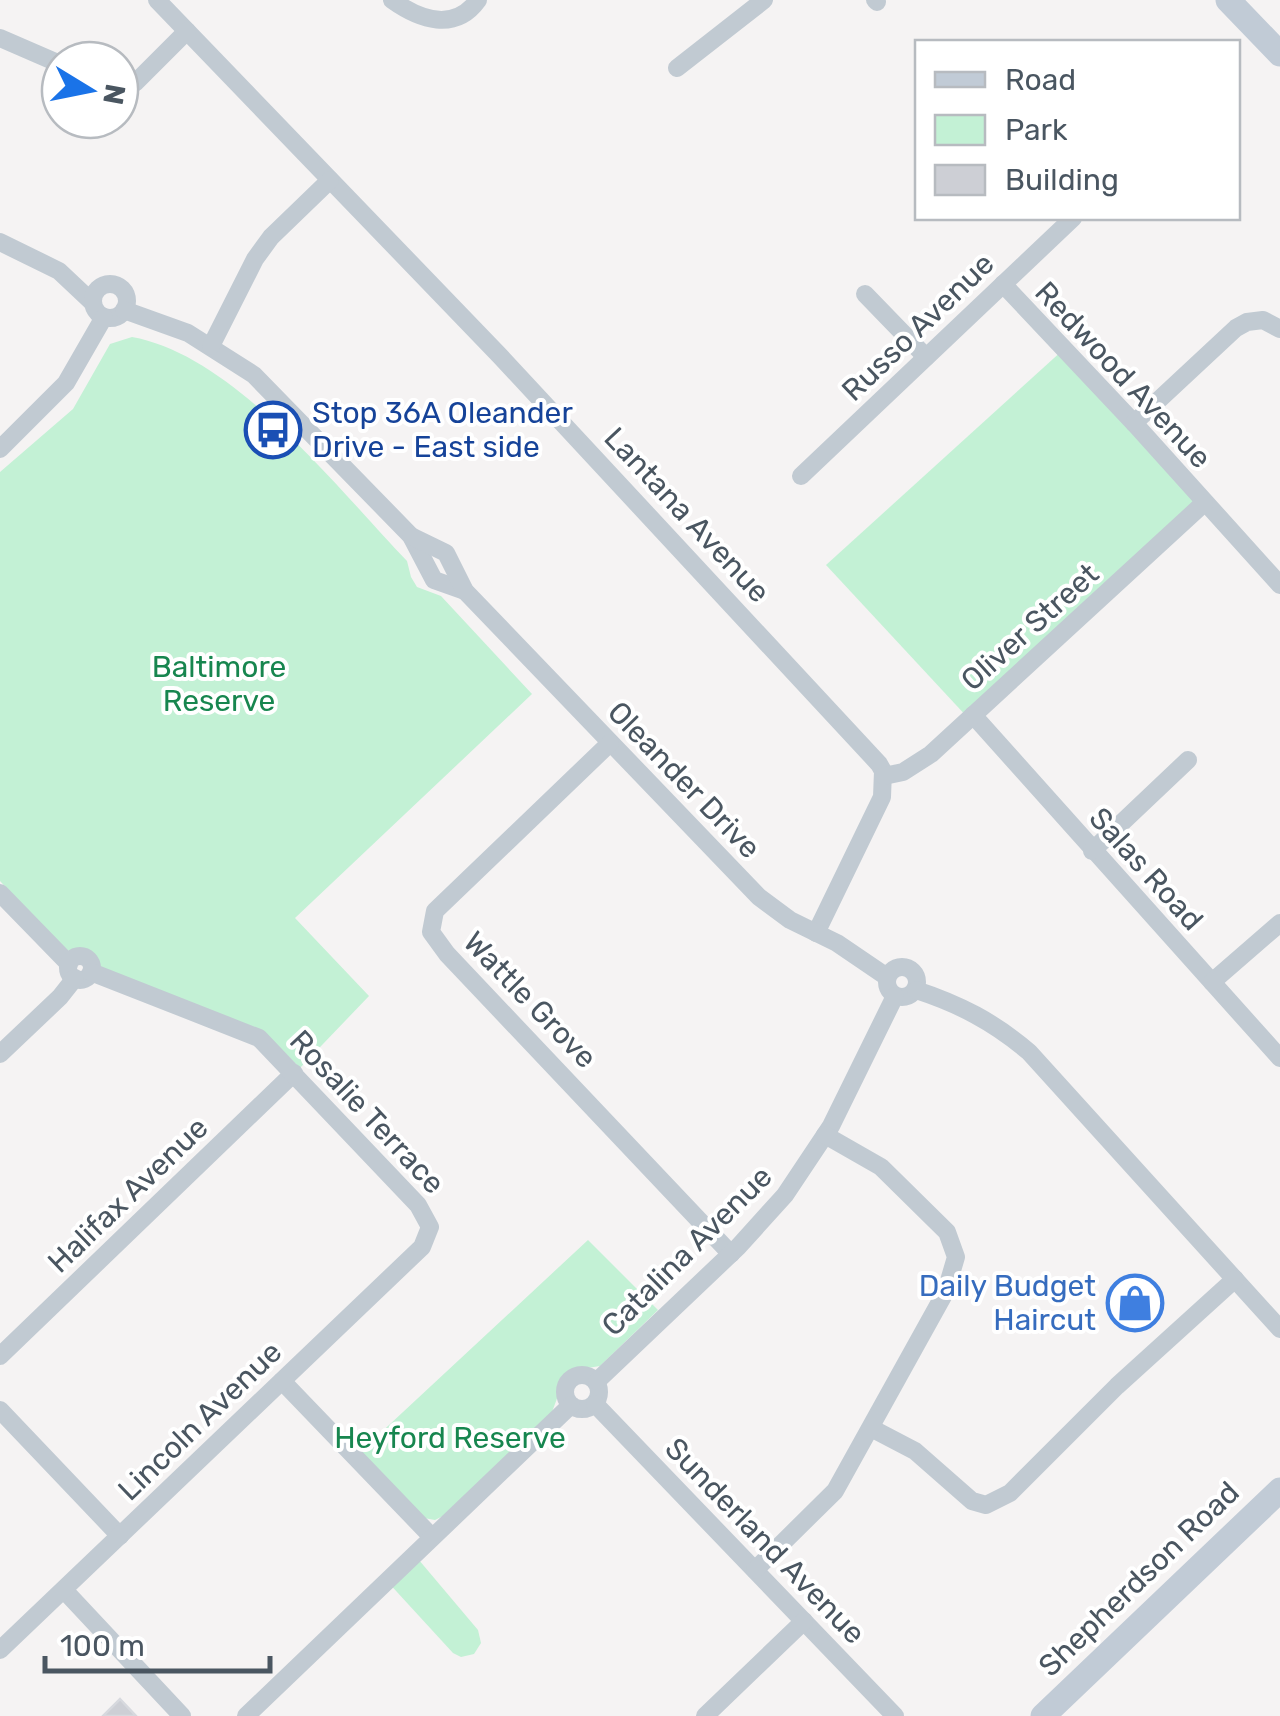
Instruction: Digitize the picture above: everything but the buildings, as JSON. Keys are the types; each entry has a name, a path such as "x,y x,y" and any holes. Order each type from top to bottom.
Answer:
{"street":[{"name":"Lantana Avenue","path":"157,0 773,648 879,764 884,776"},
{"path":"392,0 420,16 446,21 466,15 478,0"},
{"path":"677,68 764,0"},
{"path":"1228,0 1280,54"},
{"path":"140,78 187,31"},
{"path":"0,38 40,55"},
{"path":"211,346 256,259 330,180"},
{"name":"Russo Avenue","path":"801,476 1071,220"},
{"path":"0,242 52,266 99,302 114,318 124,310 126,296 112,284 99,302 66,384 0,449"},
{"name":"Redwood Avenue","path":"1003,284 1280,585"},
{"path":"865,294 926,357"},
{"name":"Oleander Drive","path":"124,310 174,327 254,375 411,536 446,553 465,591 759,897 790,920 887,977"},
{"path":"1134,423 1239,326 1263,320 1280,329"},
{"name":"Oliver Street","path":"884,776 917,766 1204,502"},
{"name":"Salas Road","path":"974,715 1280,1058"},
{"name":"Wattle Grove","path":"610,744 435,912 431,932 435,941 730,1254"},
{"path":"1092,851 1188,760"},
{"path":"816,933 876,812 884,776"},
{"path":"0,893 78,972 60,997 0,1054"},
{"path":"1212,982 1280,923"},
{"path":"907,967 916,976 916,990 908,996 895,996 888,988 887,977 896,968 907,967"},
{"name":"Rosalie Terrace","path":"78,972 259,1038 418,1205 430,1227"},
{"path":"916,990 979,1015 1029,1052 1280,1329"},
{"name":"Catalina Avenue","path":"597,1381 730,1254 785,1195 825,1135 895,996"},
{"name":"Halifax Avenue","path":"0,1356 294,1073"},
{"path":"755,1570 835,1491 946,1291 955,1266 956,1250 947,1232 894,1178 825,1135"},
{"name":"Lincoln Avenue","path":"0,1650 422,1247 430,1227"},
{"path":"872,1428 915,1452 972,1501 992,1504 1010,1493 1117,1386 1236,1279"},
{"path":"585,1374 597,1381 600,1394 595,1404 585,1409 571,1405 565,1388 572,1377 585,1374"},
{"path":"282,1381 431,1536"},
{"name":"Sunderland Avenue","path":"595,1404 895,1716"},
{"path":"246,1716 571,1405"},
{"path":"0,1410 120,1536"},
{"name":"Shepherdson Road","path":"1044,1716 1280,1490"},
{"path":"64,1590 182,1716"},
{"path":"705,1716 804,1621"}],"green space":[{"name":"Baltimore Reserve","path":"132,337 170,349 208,369 282,428 407,561 417,587 441,596 532,694 295,918 369,996 300,1068 277,1045 97,966 86,953 65,950 0,881 0,472 73,409 110,344"},
{"path":"1064,349 1204,503 969,719 826,565"},
{"name":"Heyford Reserve","path":"588,1240 658,1310 600,1366 575,1370 565,1377 552,1412 443,1516 435,1520 424,1518 360,1452"},
{"path":"413,1553 478,1630 481,1643 474,1654 461,1657 453,1653 386,1580"}],"place":[{"name":"Stop 36A Oleander Drive - East side","path":"273,430"},
{"name":"Daily Budget Haircut","path":"1135,1303"}]}
